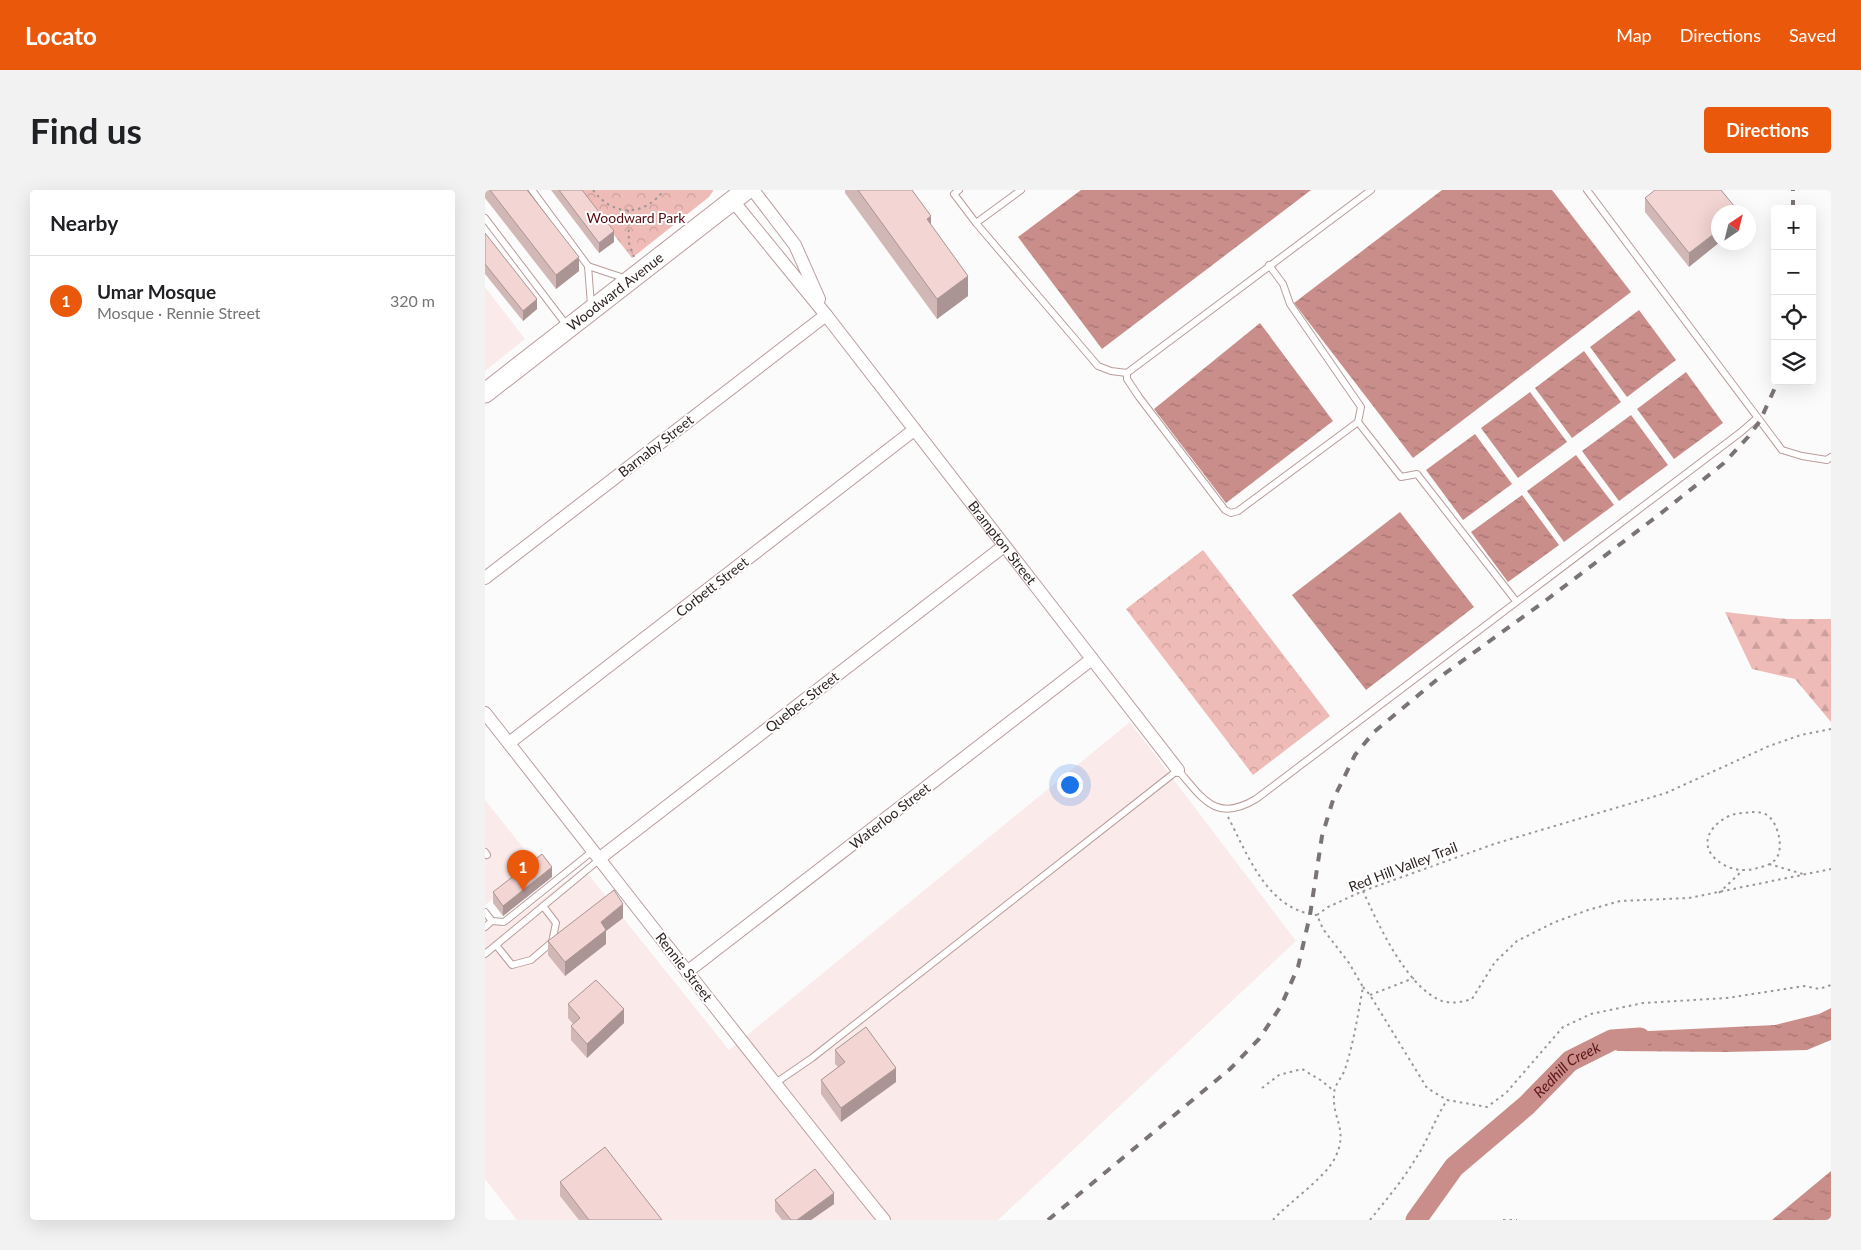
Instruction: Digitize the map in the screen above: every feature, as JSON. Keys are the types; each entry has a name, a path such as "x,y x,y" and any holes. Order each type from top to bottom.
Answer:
{"main road":[{"name":"Woodward Avenue","path":"485,393 636,275 735,194"}],"street":[{"name":"Brampton Street","path":"753,190 795,245 826,315"},
{"name":"Brampton Street","path":"735,194 1003,546 1178,770"},
{"name":"Barnaby Street","path":"485,578 826,315"},
{"name":"Corbett Street","path":"509,743 914,430"},
{"name":"Quebec Street","path":"597,854 1003,546"},
{"name":"Waterloo Street","path":"687,972 1092,659"},
{"name":"Rennie Street","path":"485,713 597,854 774,1084 884,1220"}],"lane":[{"path":"532,190 588,266 591,310"},
{"path":"959,190 954,194 976,223 1098,366 1111,371 1127,373 1371,190"},
{"path":"976,223 1021,190"},
{"path":"1587,190 1782,450 1802,456 1827,460 1831,457"},
{"path":"485,218 569,328"},
{"path":"588,266 636,275"},
{"path":"1127,373 1127,379 1139,397 1226,511 1229,512 1238,511 1358,422 1361,406 1290,304 1283,284 1269,266"},
{"path":"774,1084 820,1052 1178,770 1203,799 1223,809 1242,807 1256,799 1757,418"},
{"path":"1358,422 1401,477 1417,474 1516,601"},
{"path":"485,954 543,906 597,854"},
{"path":"485,927 492,921 504,922 597,854"},
{"path":"495,945 512,965 531,960 553,942 556,923 543,906"},
{"path":"485,912 492,921"}],"path":[{"path":"593,190 605,204 618,209 628,210 645,207 657,200 664,190"},
{"path":"628,210 629,243 636,275"},
{"name":"Red Hill Valley Trail","path":"1317,916 1328,907 1363,891 1493,844 1666,792 1769,746 1801,735 1831,729"},
{"path":"1223,809 1261,881 1273,894 1287,904 1317,916 1323,929 1349,963 1363,987 1370,994 1427,1088 1447,1100 1487,1107 1506,1092 1563,1027 1591,1014 1643,1003 1727,998 1804,986 1819,989 1831,984"},
{"path":"1760,812 1772,820 1777,832 1778,855 1769,864 1743,870 1732,869 1712,856 1708,850 1709,837 1722,821 1735,814 1760,812"},
{"path":"1769,864 1805,875"},
{"path":"1363,891 1384,935 1426,993 1444,1001 1460,1002 1472,999 1495,962 1517,941 1555,922 1588,910 1620,901 1689,898 1719,893 1831,869"},
{"path":"1719,893 1743,870"},
{"path":"1370,994 1414,978"},
{"path":"1273,1220 1334,1160 1340,1146 1341,1133 1333,1102 1334,1091 1345,1070 1363,987"},
{"path":"1261,1088 1279,1075 1303,1069 1334,1091"},
{"path":"1370,1220 1418,1156 1436,1117 1447,1100"},
{"path":"1503,1220 1517,1220"}],"shaded area":[{"path":"485,287 525,339 485,371"},
{"path":"1130,722 1296,941 998,1220 517,1220 485,1179 485,908 503,928 583,868 729,1050"},
{"path":"485,800 537,865 485,905"}],"green space":[{"name":"Woodward Park","path":"579,190 713,191 709,197 632,258"},
{"path":"1203,550 1330,716 1253,775 1126,609"},
{"path":"1725,612 1787,619 1831,619 1831,722 1795,679 1752,669"}],"water":[{"path":"1081,190 1311,190 1102,349 1018,237"},
{"path":"1442,190 1552,190 1631,292 1413,458 1294,303"},
{"path":"1639,310 1676,360 1627,397 1590,347"},
{"path":"1260,323 1333,421 1226,503 1154,409"},
{"path":"1584,351 1621,402 1572,438 1535,388"},
{"path":"1686,372 1723,423 1674,459 1637,409"},
{"path":"1530,392 1567,442 1518,478 1481,428"},
{"path":"1631,415 1668,465 1619,501 1582,451"},
{"path":"1475,434 1512,484 1463,520 1426,470"},
{"path":"1576,455 1614,505 1564,542 1527,491"},
{"path":"1522,495 1559,545 1508,582 1471,532"},
{"path":"1400,512 1474,607 1366,690 1292,595"},
{"path":"1831,1008 1831,1040 1807,1050 1726,1052 1617,1051 1608,1033 1775,1025 1819,1014"},
{"path":"1831,1171 1831,1220 1772,1220"}],"building":[{"path":"490,190 527,190 579,257 556,275"},
{"path":"559,190 582,190 614,231 599,243"},
{"path":"858,190 912,190 931,216 927,219 968,276 937,299"},
{"path":"1655,190 1721,190 1733,205 1711,205 1711,236 1689,253 1645,198"},
{"path":"485,233 537,299 523,311 485,264"},
{"path":"542,854 552,867 503,906 493,892"},
{"path":"614,890 623,904 601,922 606,930 565,962 548,941"},
{"path":"596,980 624,1009 587,1044 571,1026 580,1018 568,1004"},
{"path":"866,1027 896,1068 841,1108 821,1080 845,1062 835,1050"},
{"path":"605,1147 662,1220 589,1220 560,1182"},
{"path":"815,1169 834,1193 797,1220 791,1220 775,1200"}],"waterway":[{"name":"Redhill Creek","path":"1416,1220 1454,1167 1527,1105 1570,1061 1612,1040 1640,1038"}],"railway":[{"path":"1793,190 1793,205"},
{"path":"1048,1220 1230,1069 1259,1039 1281,1006 1298,967 1310,915 1322,836 1333,800 1355,755 1374,732 1440,677 1545,601 1724,463 1760,421 1776,385"}],"place":[{"name":"Umar Mosque","path":"523,891"}]}
